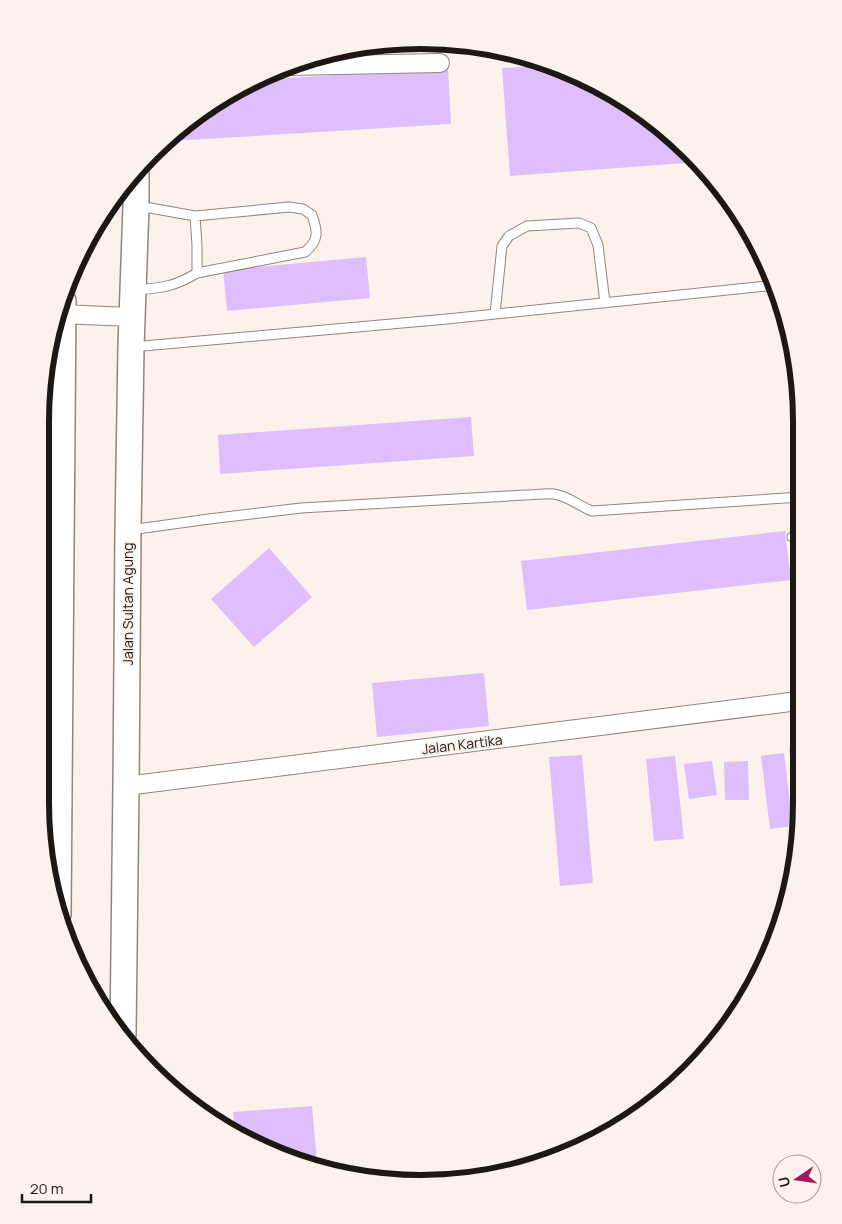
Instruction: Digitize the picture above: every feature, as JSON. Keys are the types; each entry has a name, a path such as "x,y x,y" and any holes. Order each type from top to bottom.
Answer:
{"main road":[{"name":"Jalan Sultan Agung","path":"123,1026 131,317 136,182"},
{"path":"55,868 50,802 52,627 61,327"}],"street":[{"path":"311,66 440,63"},
{"path":"66,310 131,317"},
{"name":"Jalan Kartika","path":"126,786 793,702"}],"lane":[{"path":"133,290 167,287 184,281 197,273 305,252 313,246 317,236 312,215 303,209 290,207 195,216 136,206"},
{"path":"195,216 197,273"},
{"path":"495,314 502,246 509,236 527,226 579,223 591,228 598,245 605,303"},
{"path":"131,347 495,314 767,286"},
{"path":"128,531 301,508 525,495 554,494 592,511 793,498"}],"building":[{"path":"533,66 586,87 628,111 666,141 689,163 510,176 502,68"},
{"path":"448,68 451,124 176,141 214,111 256,87 275,79"},
{"path":"366,257 370,298 227,311 223,270"},
{"path":"471,417 474,456 220,474 218,435"},
{"path":"785,531 791,580 527,610 521,561"},
{"path":"269,548 312,597 254,647 211,599"},
{"path":"484,673 489,726 377,737 372,683"},
{"path":"789,748 793,748 793,778"},
{"path":"784,753 792,826 770,829 761,756"},
{"path":"582,755 593,883 560,886 549,757"},
{"path":"675,756 684,839 654,841 646,759"},
{"path":"712,761 717,795 689,799 684,764"},
{"path":"748,761 749,800 725,800 724,762"},
{"path":"312,1106 317,1160 279,1147 234,1125 233,1112"}]}
